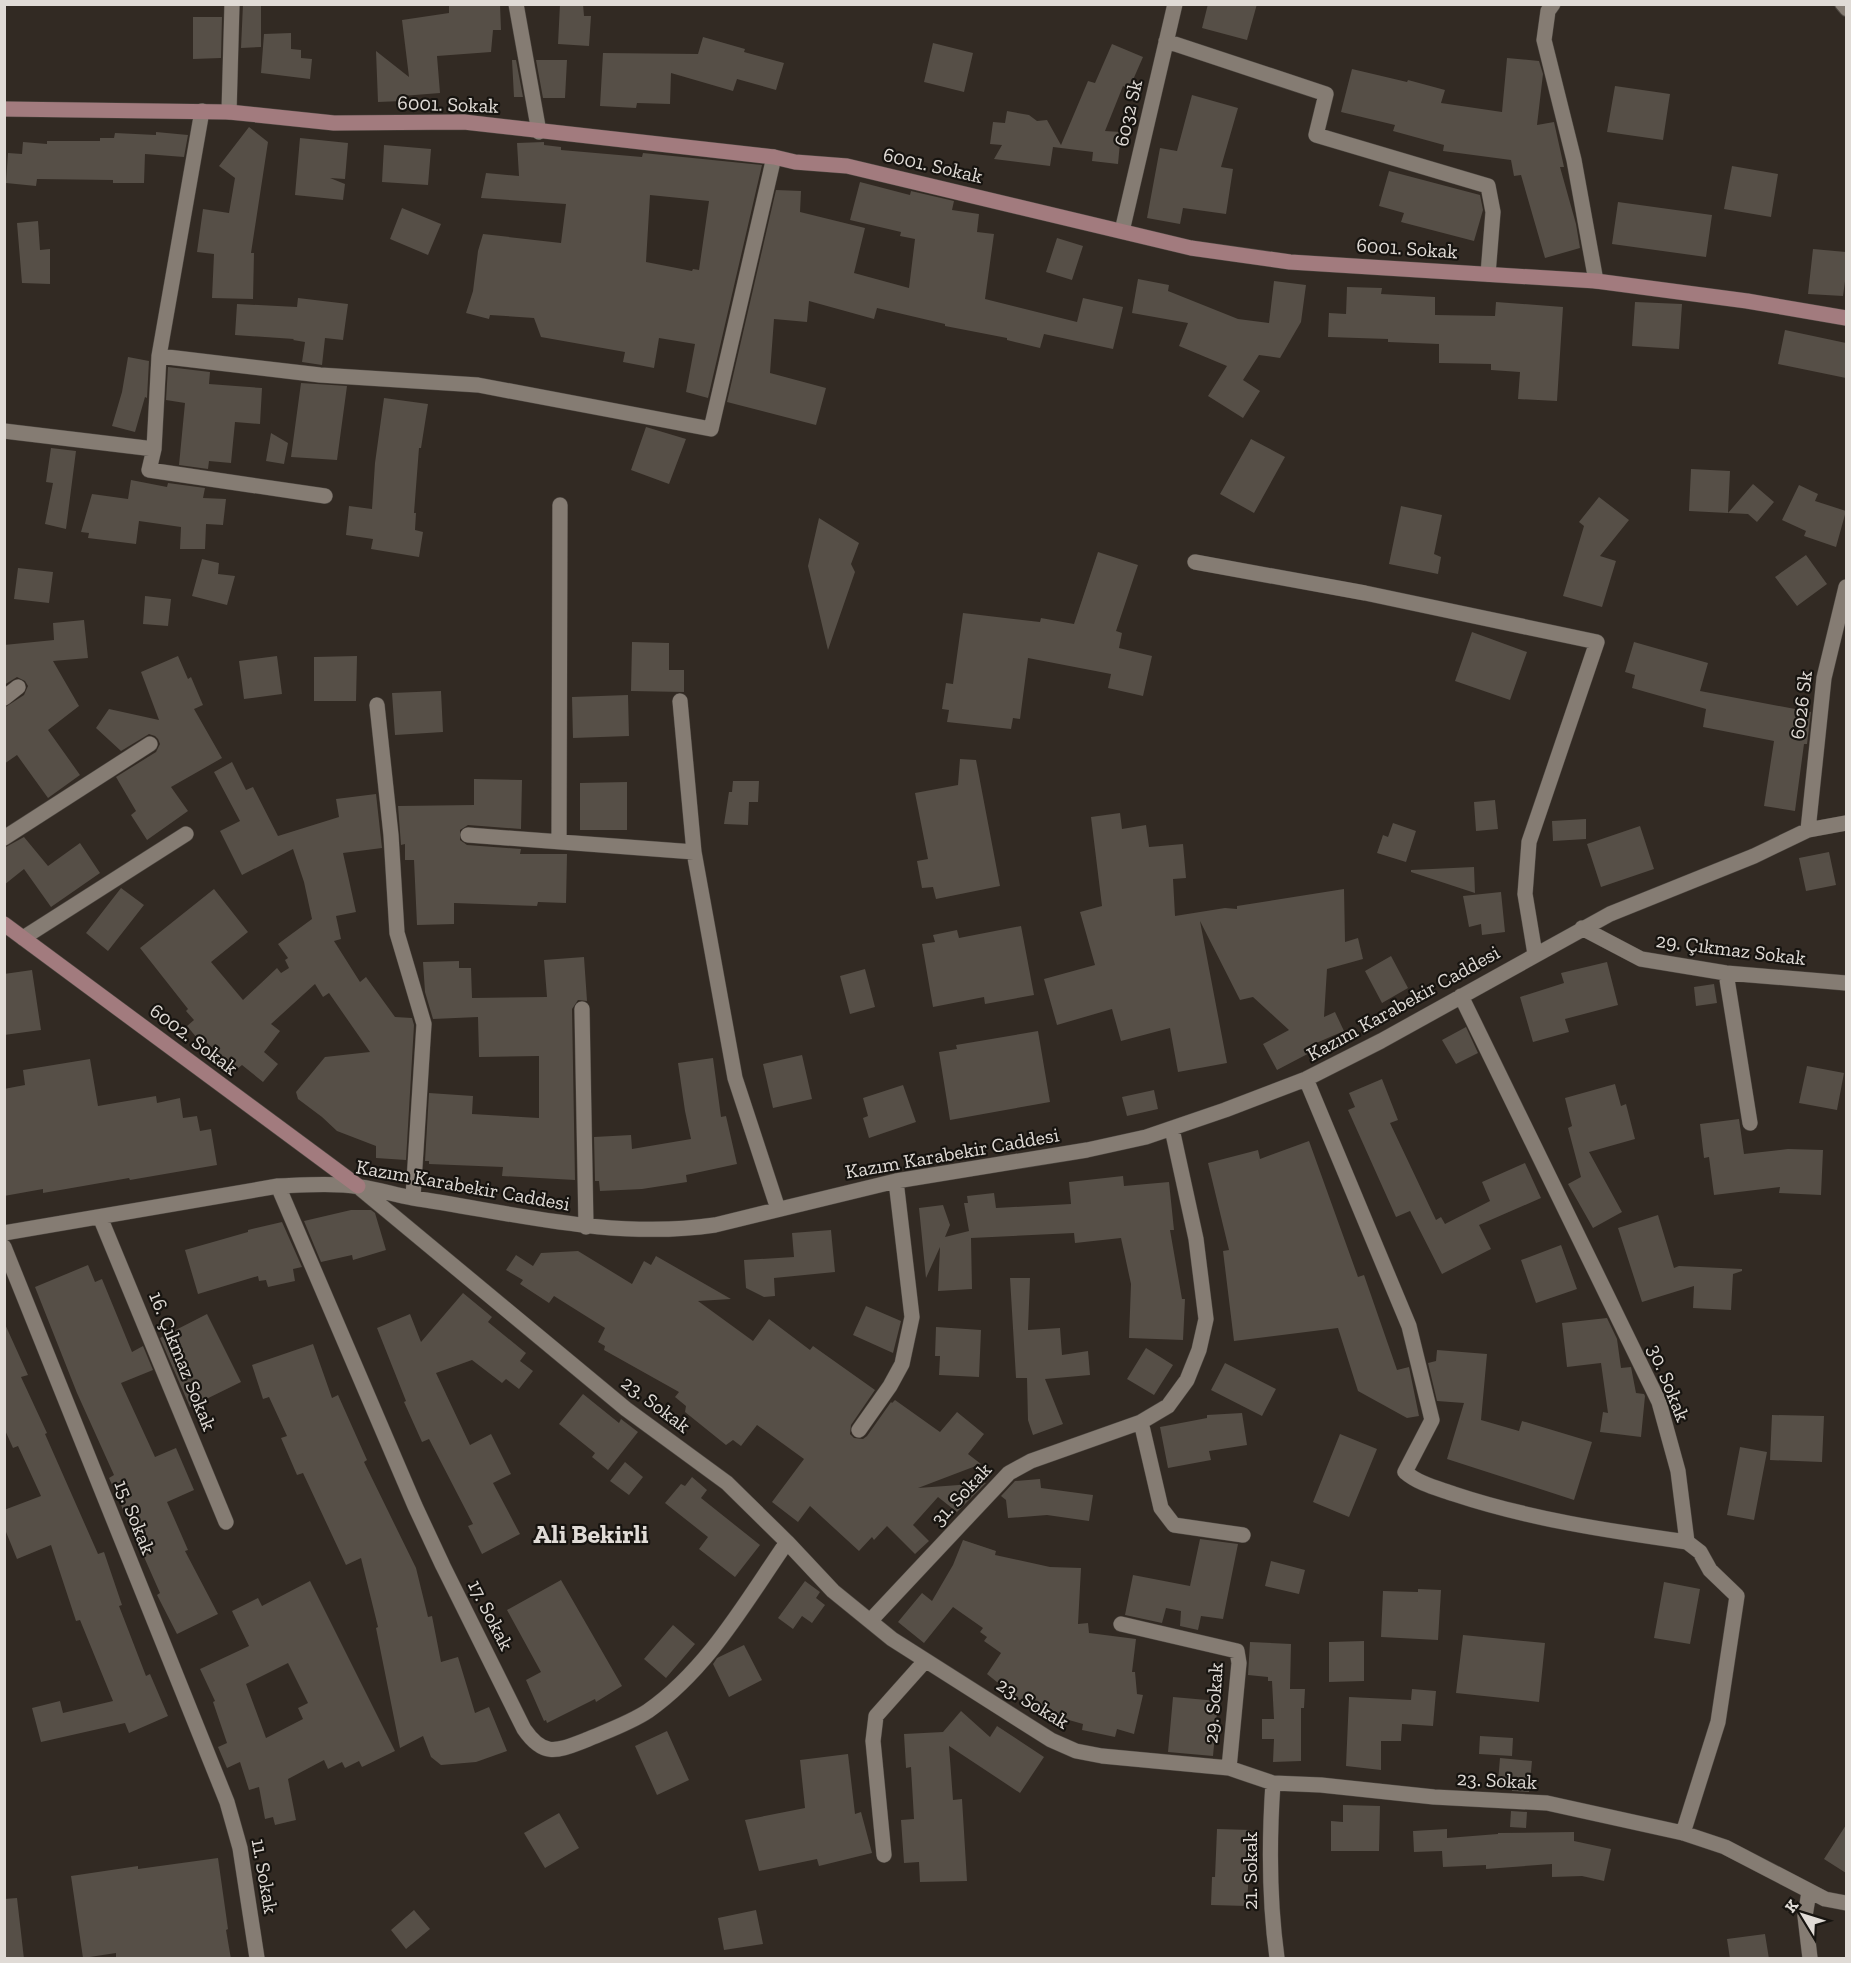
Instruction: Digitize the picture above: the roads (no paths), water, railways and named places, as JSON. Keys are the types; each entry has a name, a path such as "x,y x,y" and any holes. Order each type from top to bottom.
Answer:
{"street":[{"path":"229,112 232,4"},
{"path":"516,4 539,132"},
{"name":"6032 Sk","path":"1122,231 1175,4"},
{"path":"1553,4 1548,11 1544,40 1574,160 1596,281"},
{"path":"1166,41 1326,94 1316,135 1488,186 1493,212 1488,274"},
{"name":"6001. Sokak","path":"4,109 229,112 334,123 464,122 774,157 795,162 847,166 1191,248 1290,262 1596,281 1747,301 1846,318"},
{"path":"202,111 159,356 154,449 149,470 325,496"},
{"path":"159,356 320,375 478,385 711,429 774,157"},
{"path":"4,430 154,449"},
{"path":"559,842 560,505"},
{"path":"1195,562 1377,595 1597,642 1529,842 1525,894 1535,954"},
{"name":"6026 Sk","path":"1808,830 1824,678 1846,587"},
{"path":"4,698 18,687"},
{"path":"680,701 694,852 735,1078 778,1209"},
{"path":"377,705 391,835 398,933 424,1024 413,1197"},
{"path":"4,838 150,744"},
{"name":"Kazım Karabekir Caddesi","path":"4,1233 278,1186 311,1184 358,1186 586,1227 646,1231 686,1229 715,1225 896,1181 1087,1150 1172,1129 1306,1079 1381,1041 1610,914 1754,856 1808,830 1846,824"},
{"path":"23,938 186,834"},
{"path":"468,835 694,852"},
{"name":"6002. Sokak","path":"4,924 358,1186"},
{"name":"29. Çıkmaz Sokak","path":"1582,928 1641,960 1726,973 1846,983"},
{"path":"1726,973 1750,1123"},
{"name":"30. Sokak","path":"1461,996 1659,1402 1678,1471 1688,1542"},
{"path":"582,1009 586,1227"},
{"path":"1306,1079 1409,1326 1432,1420 1405,1472 1414,1480 1475,1501 1603,1531 1688,1542 1700,1552 1710,1570 1737,1596 1718,1722 1683,1833"},
{"name":"31. Sokak","path":"871,1620 1009,1473 1030,1461 1141,1422 1167,1406 1187,1380 1199,1350 1206,1319 1196,1239 1172,1129"},
{"path":"859,1430 890,1386 902,1364 912,1317 896,1181"},
{"name":"17. Sokak","path":"278,1186 429,1536 533,1743 544,1749 559,1751 647,1712 687,1678 711,1651 787,1542"},
{"name":"23. Sokak","path":"358,1186 626,1409 727,1483 833,1591 871,1620 891,1639 1042,1735 1076,1751 1157,1762 1229,1768 1273,1783 1321,1785 1434,1797 1547,1803 1683,1833 1725,1847 1809,1892 1825,1899 1846,1903"},
{"name":"16. Çıkmaz Sokak","path":"100,1217 226,1522"},
{"name":"15. Sokak","path":"4,1247 227,1802"},
{"path":"1141,1422 1161,1508 1174,1525 1242,1534"},
{"name":"29. Sokak","path":"1121,1624 1237,1651 1239,1662 1229,1768"},
{"path":"884,1855 873,1741 876,1716 925,1661"},
{"name":"21. Sokak","path":"1273,1783 1270,1854 1272,1921 1277,1959"},
{"name":"11. Sokak","path":"227,1802 240,1848 257,1959"},
{"path":"1809,1892 1805,1916 1810,1959"}],"lane":[{"path":"1841,4 1846,10"}],"district":[{"name":"Ali Bekirli","path":"591,1534"}]}
